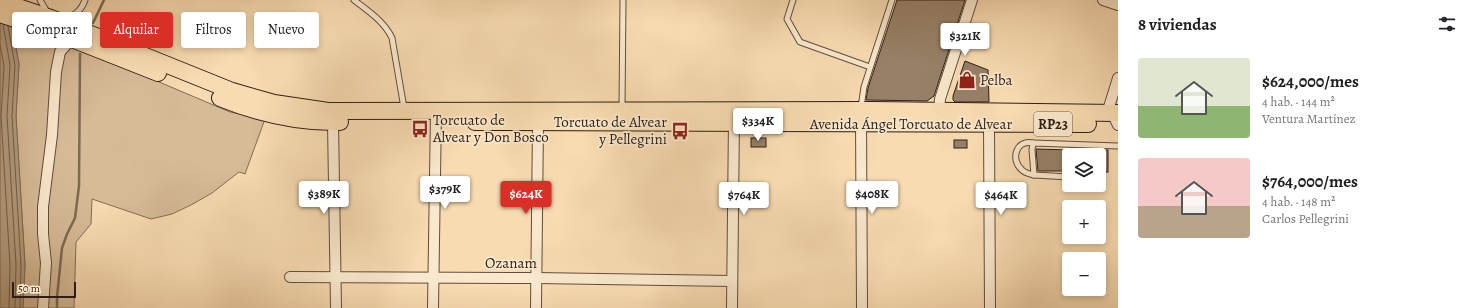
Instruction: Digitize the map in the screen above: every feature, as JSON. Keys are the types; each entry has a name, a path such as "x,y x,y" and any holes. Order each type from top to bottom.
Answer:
{"main road":[{"name":"RP23","path":"0,1 18,12"},
{"name":"RP23","path":"0,14 12,15"},
{"name":"Avenida Ángel Torcuato de Alvear","path":"92,34 232,91 289,106 328,111 404,111 436,117 538,123 734,117 861,117 989,124 1116,119"},
{"name":"Avenida Ángel Torcuato de Alvear","path":"92,47 246,107 303,120 333,122 622,111 734,117"},
{"name":"Avenida Ángel Torcuato de Alvear","path":"861,117 939,111 1116,119"}],"street":[{"path":"939,111 940,99 972,0"},
{"path":"1103,0 1118,5"},
{"path":"43,308 46,263 43,234 44,207 52,135 56,72 60,52 63,48"},
{"path":"1116,119 1110,104 1118,78"},
{"path":"433,308 436,117"},
{"path":"732,308 734,117"},
{"path":"861,117 862,308"},
{"path":"333,122 336,308"},
{"path":"536,308 538,123"},
{"path":"989,124 990,308"},
{"name":"Ozanam","path":"290,277 536,278 732,281"}],"lane":[{"path":"40,0 49,12"},
{"path":"78,12 85,0"},
{"path":"354,0 387,28 392,38 404,111"},
{"path":"622,111 623,0"},
{"path":"793,0 787,19 800,42 870,67"},
{"path":"861,117 863,92 892,0"},
{"path":"1062,177 1034,175 1023,171 1018,166 1016,154 1019,146 1022,143 1027,142 1118,146"},
{"path":"1033,143 1032,150 1034,175"}],"shaded area":[{"path":"16,48 76,48 230,112 265,119 245,174 239,172 212,193 172,214 151,219 92,199 91,224 76,242 74,308 23,308 25,265 16,116 19,64"}],"water":[{"path":"0,0 13,0 12,48 16,48 19,64 16,116 25,265 23,308 0,308"}],"building":[{"path":"897,0 965,0 934,96 927,101 866,100 868,88"},
{"name":"Pelba","path":"965,61 988,70 989,102 955,102 953,100"},
{"path":"751,138 766,138 766,147 751,147"},
{"path":"954,140 967,140 967,148 954,148"},
{"path":"1036,149 1062,150 1062,171 1038,171"},
{"path":"1106,150 1108,150 1108,172 1106,172"}],"waterway":[{"path":"93,23 104,0"},
{"path":"57,308 62,248 75,218 79,186 80,54"}],"place":[{"name":"Pelba","path":"967,80"},
{"name":"Torcuato de Alvear y Don Bosco","path":"420,129"},
{"name":"Torcuato de Alvear y Pellegrini","path":"680,131"}]}
